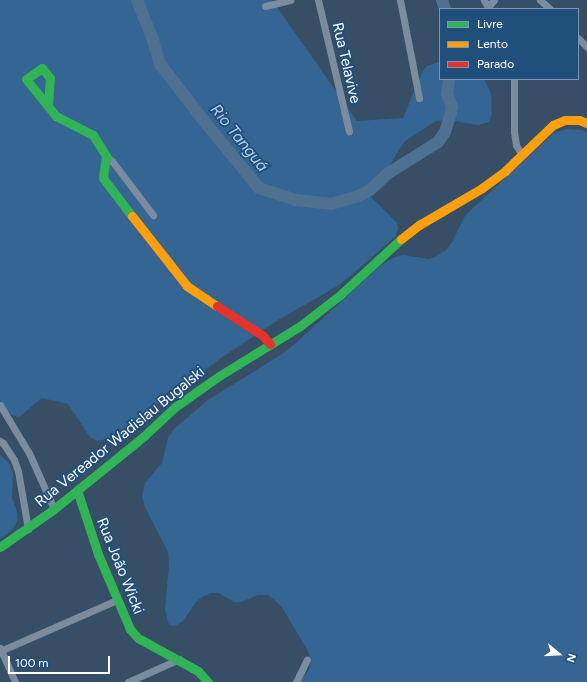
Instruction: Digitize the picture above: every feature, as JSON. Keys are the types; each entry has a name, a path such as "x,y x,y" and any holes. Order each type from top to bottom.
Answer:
{"main road":[{"path":"48,106 56,116 93,135 106,156 103,178 186,286 262,335 270,344"},
{"name":"Rua Vereador Wadislau Bugalski","path":"0,548 54,509 144,436 176,407 219,376 300,326 340,295 392,246 419,225 482,188 505,171 553,125 565,120 579,120 587,124"},
{"name":"Rua João Wicki","path":"77,490 98,554 130,629 138,638 180,659 198,671 208,682"}],"street":[{"path":"265,6 290,0"},
{"name":"Rua Telavive","path":"318,0 349,131"},
{"path":"400,0 419,98"},
{"path":"484,0 488,8 494,0"},
{"path":"540,0 549,8"},
{"path":"579,39 587,47"},
{"path":"514,80 514,132 516,145 522,155"},
{"path":"106,156 112,160 153,216"},
{"path":"0,405 29,453 54,509"},
{"path":"0,441 3,443 14,460 22,489 28,529"},
{"path":"15,682 0,650 117,600"},
{"path":"128,682 180,659"},
{"path":"296,682 307,659"}],"shaded area":[{"path":"0,0 272,0 357,121 403,118 423,70 427,66 439,62 439,80 484,80 491,94 492,113 489,122 478,125 449,120 436,121 405,141 370,196 397,223 398,229 396,236 336,287 278,320 224,356 116,434 106,439 97,441 90,437 68,404 42,398 19,417 9,414 0,400"},
{"path":"567,129 582,130 587,132 587,682 299,682 309,670 311,661 308,651 283,609 268,595 258,595 241,602 234,602 219,593 211,593 202,597 196,602 183,621 175,626 169,625 165,610 169,564 168,552 145,507 142,497 145,483 162,463 168,438 174,429 208,400 282,354 296,343 381,265 395,257 404,255 428,259 435,257 446,250 452,242 465,216 473,208 554,133"},
{"path":"0,455 9,463 13,474 12,498 16,508 18,520 13,529 0,539"}],"waterway":[{"name":"Rio Tanguá","path":"137,0 153,40 160,64 208,126 259,188 295,200 331,204 359,196 370,190 387,174 438,142 445,132 452,107 447,94 449,80"},
{"name":"Rio Tanguá","path":"442,0 445,8"}],"traffic: fast":[{"path":"48,105 50,78 42,68 26,79 56,116 93,135 106,156 103,178 132,216"},
{"path":"0,547 54,509 144,436 175,407 219,376 300,326 340,295 401,239"},
{"path":"77,490 98,554 130,629 138,638 198,671 208,682"}],"traffic: slow":[{"path":"401,239 419,225 482,188 505,171 553,125 565,120 579,120 587,123"},
{"path":"132,216 187,286 217,306"}],"traffic: jam":[{"path":"217,306 262,335 270,344"}]}
